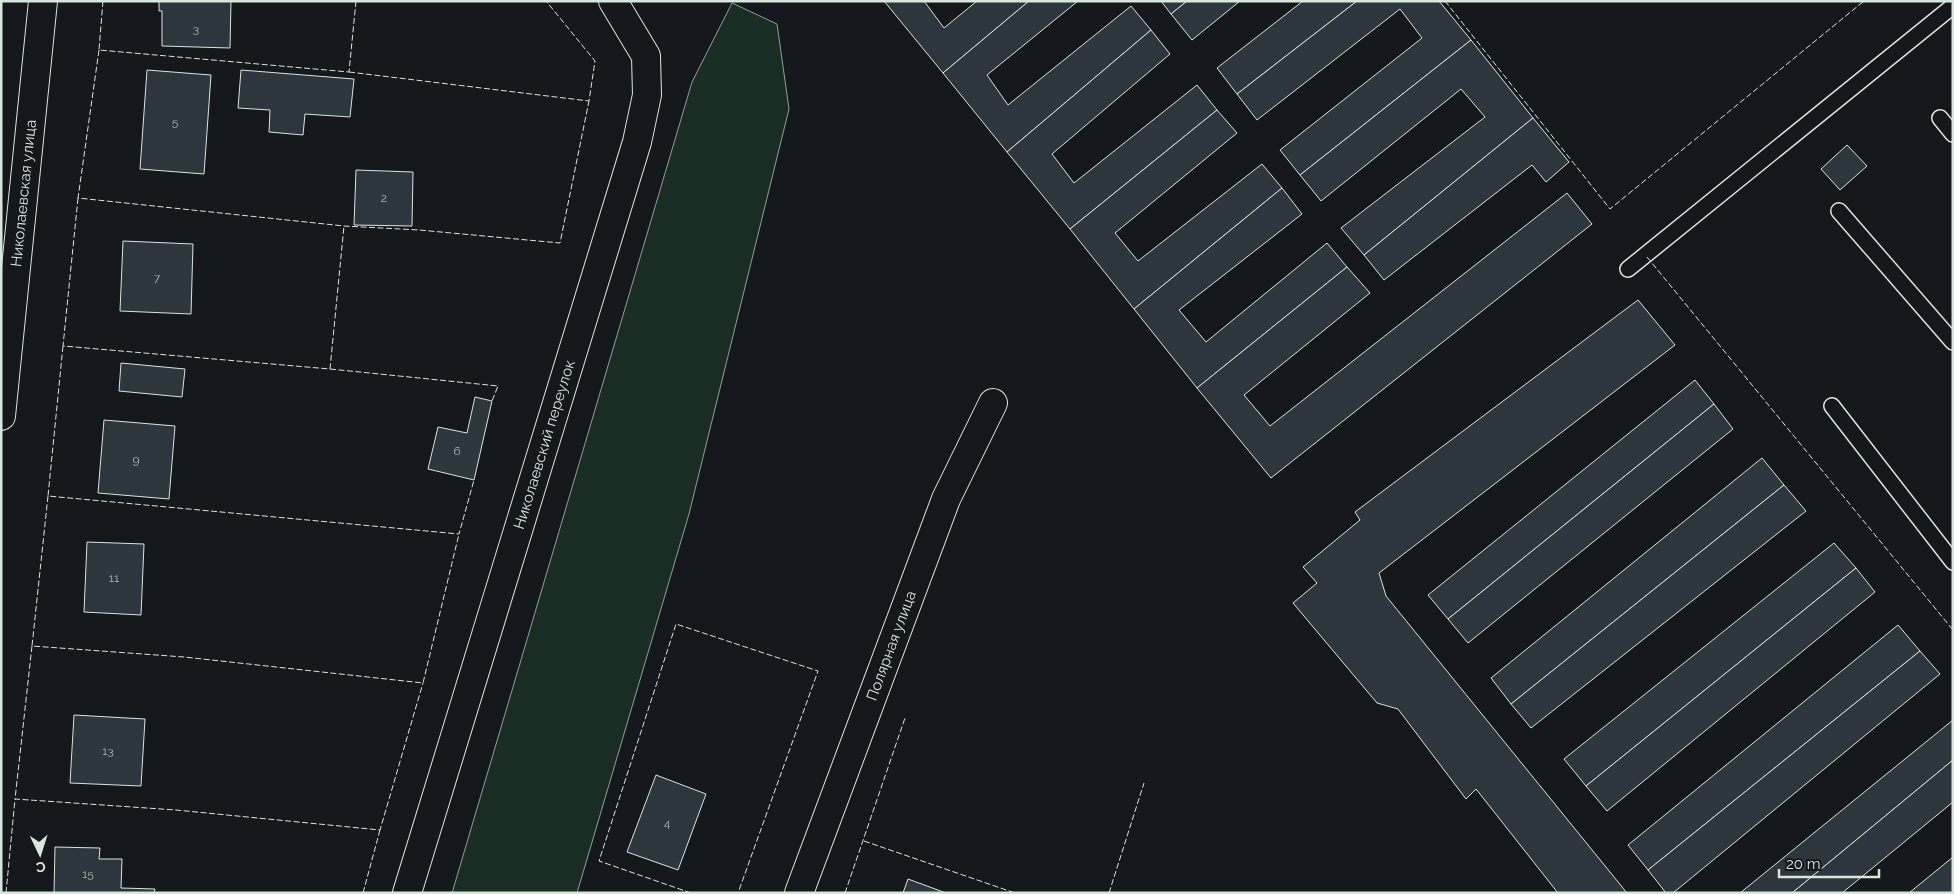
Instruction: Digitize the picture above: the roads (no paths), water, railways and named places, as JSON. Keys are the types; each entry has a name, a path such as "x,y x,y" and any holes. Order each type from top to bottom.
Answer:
{"street":[{"name":"Николаевская улица","path":"1,416 43,1"},
{"name":"Николаевский переулок","path":"407,893 631,161 643,114 647,95 646,56 613,1"},
{"name":"Полярная улица","path":"799,893 946,499 993,404"}],"lane":[{"path":"1628,269 1953,6"},
{"path":"1940,118 1953,134"},
{"path":"1839,211 1953,342"},
{"path":"1832,406 1953,562"}]}
